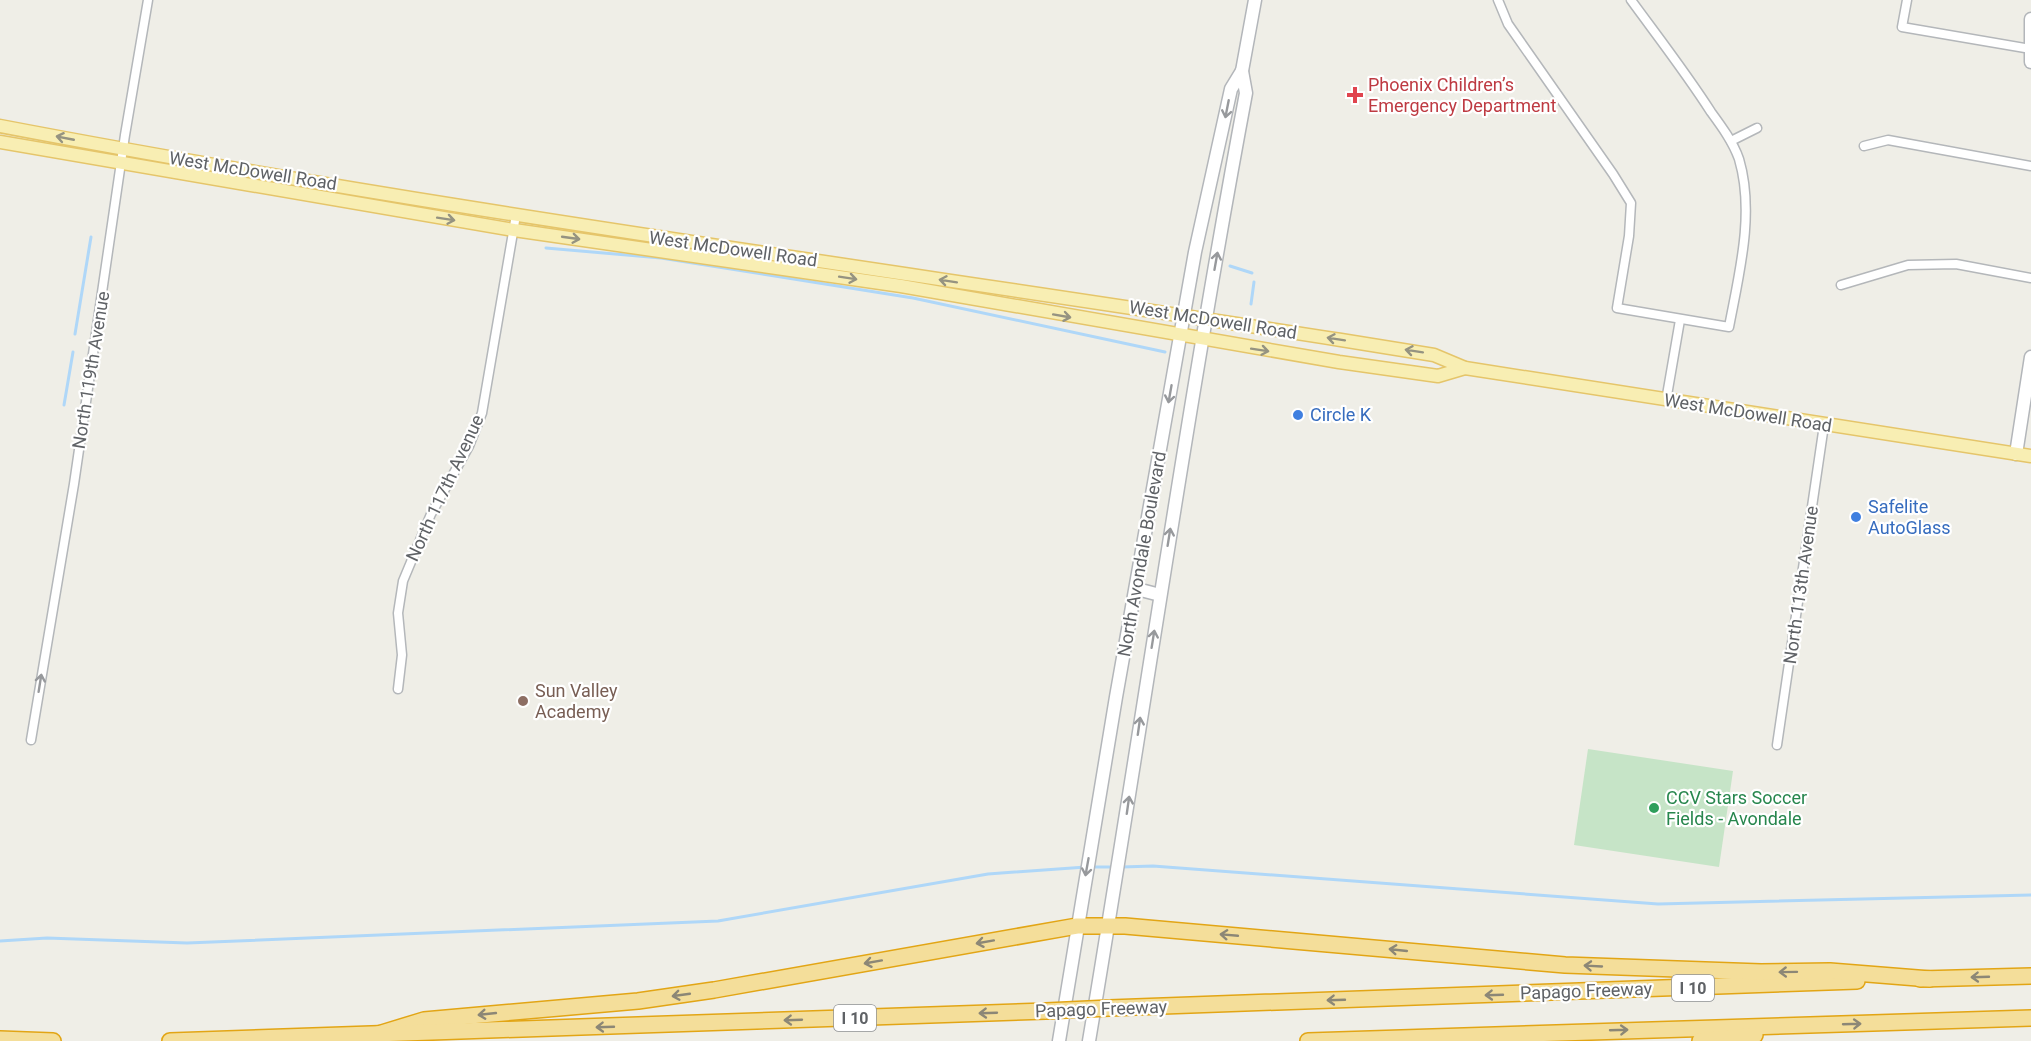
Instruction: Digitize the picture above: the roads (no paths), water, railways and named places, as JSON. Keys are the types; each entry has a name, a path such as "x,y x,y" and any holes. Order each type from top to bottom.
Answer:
{"highway":[{"path":"375,1035 424,1020 638,1001 714,990 1077,926 1319,942 1565,965 1761,972 1830,971 1930,979"},
{"name":"Papago Freeway","path":"170,1041 2031,976"},
{"path":"1308,1041 2031,1018"},
{"path":"1700,1041 1740,1038 1793,1026"},
{"path":"0,1039 53,1041"}],"main road":[{"name":"North Avondale Boulevard","path":"1059,1041 1082,893 1184,315 1231,89 1242,71 1256,0"},
{"path":"2031,19 2031,62"},
{"name":"North Avondale Boulevard","path":"1089,1041 1202,340 1246,93 1242,71"},
{"name":"West McDowell Road","path":"0,126 516,215 1184,315 1434,355 1465,368 2031,456"},
{"name":"West McDowell Road","path":"0,142 513,230 890,285 1180,337 1438,376 1465,368"},
{"path":"2016,454 2031,357"},
{"path":"1137,590 1160,595"}],"street":[{"name":"North 119th Avenue","path":"31,740 74,484 123,149 148,0"},
{"path":"1498,0 1508,24 1631,203 1629,236 1617,308 1729,327 1745,222 1744,185 1739,160 1731,141 1631,0"},
{"path":"1907,0 1902,27 2031,49"},
{"path":"1731,141 1757,128"},
{"path":"1864,146 1888,140 2031,166"},
{"name":"North 117th Avenue","path":"398,689 402,655 398,613 404,581 426,524 469,446 482,413 516,215"},
{"path":"1841,285 1908,265 1956,264 2031,278"},
{"path":"1666,401 1680,320"},
{"name":"North 113th Avenue","path":"1778,745 1824,425"}],"waterway":[{"path":"75,334 91,237"},
{"path":"546,248 661,258 913,298 1165,352"},
{"path":"1230,266 1252,273"},
{"path":"1251,304 1254,282"},
{"path":"64,405 73,352"},
{"path":"1122,867 1153,866 1658,904 2031,895"},
{"path":"0,941 47,938 187,943 718,921 988,874 1086,867"},
{"path":"1092,867 1113,867"}],"place":[{"name":"Phoenix Children’s Emergency Department","path":"1355,95"},
{"name":"Circle K","path":"1298,415"},
{"name":"Safelite AutoGlass","path":"1856,517"},
{"name":"Sun Valley Academy","path":"523,701"},
{"name":"CCV Stars Soccer Fields - Avondale","path":"1654,808"}]}
